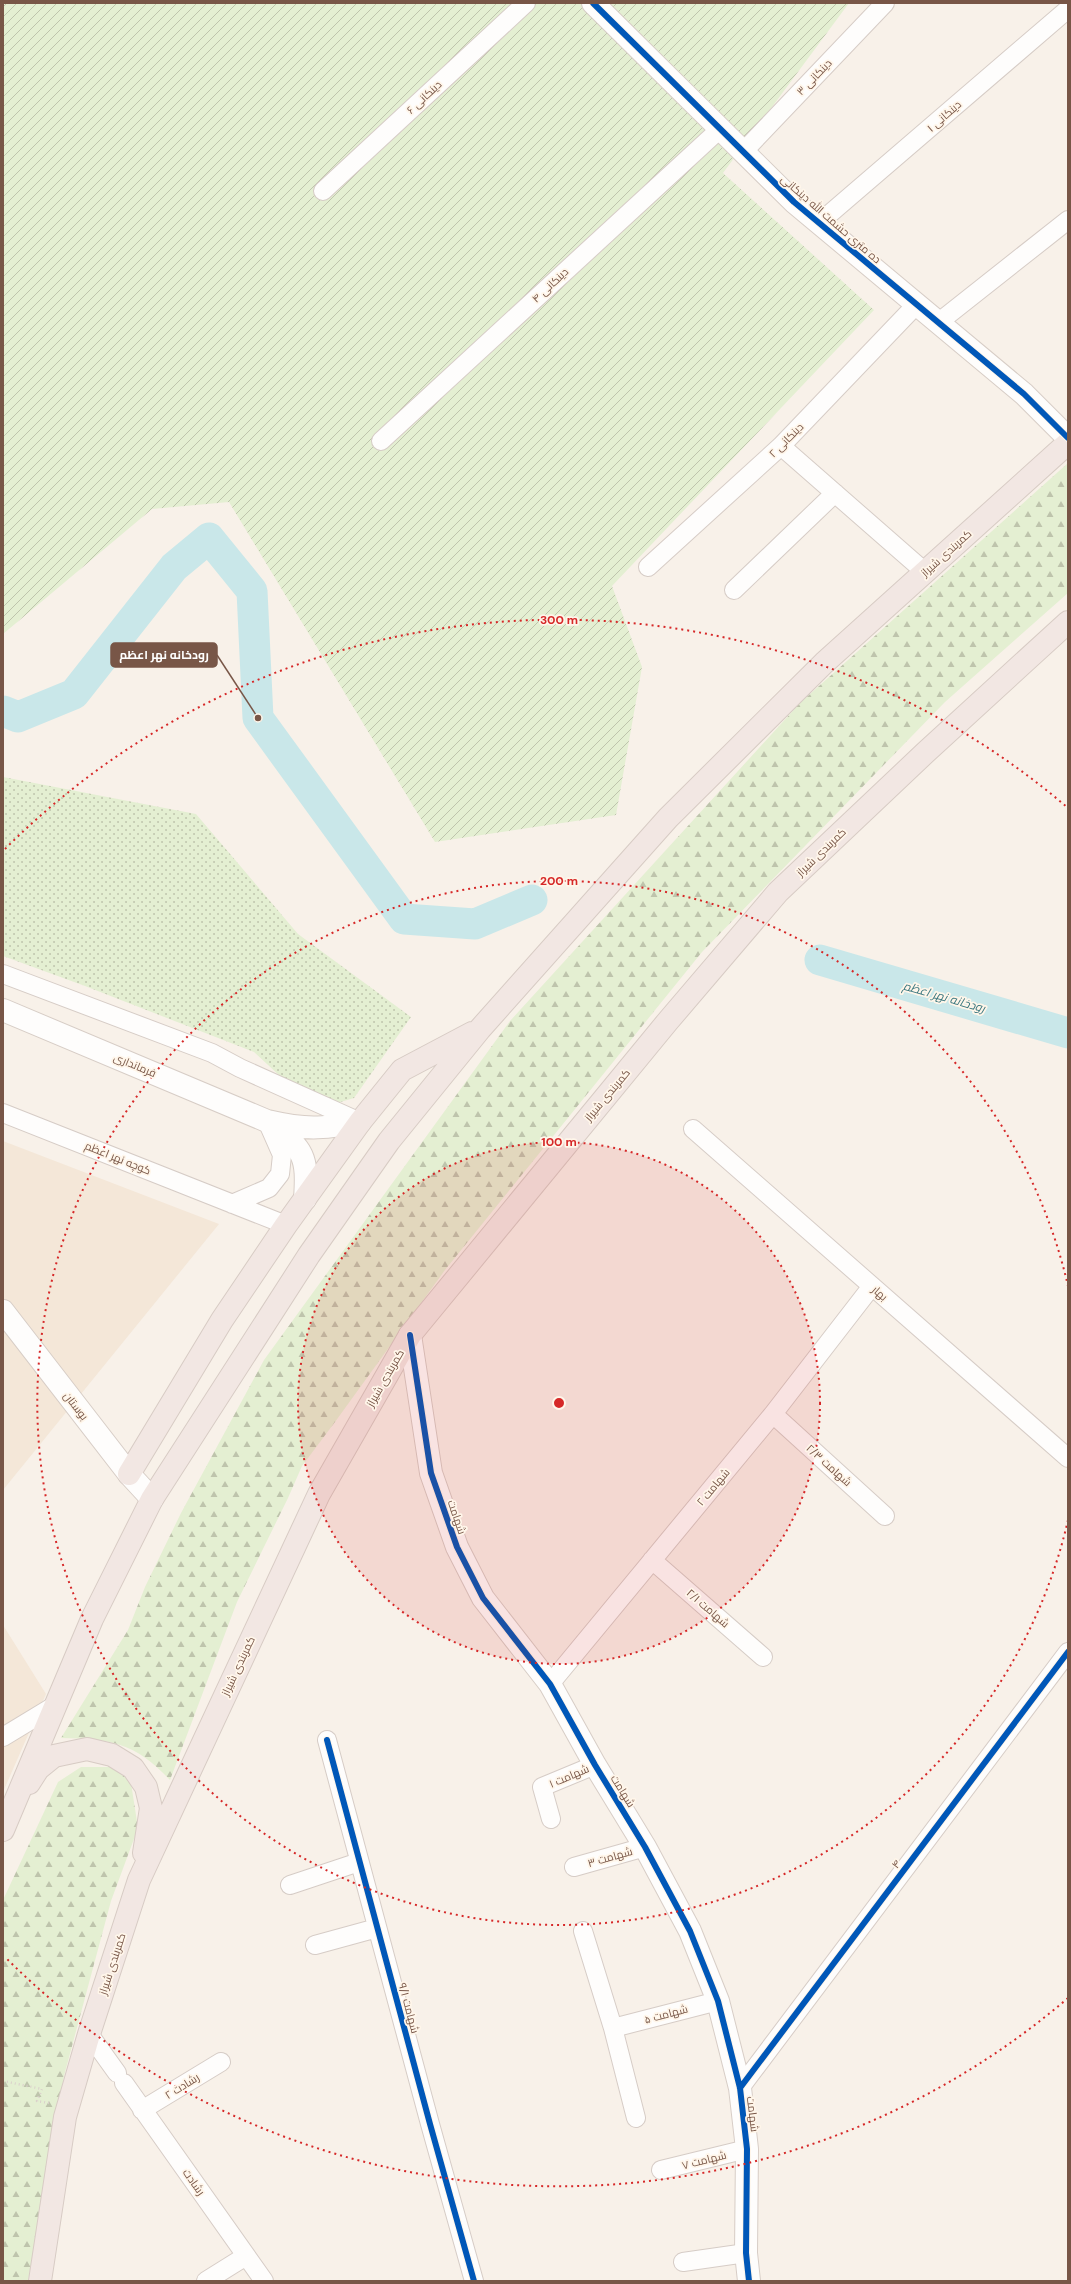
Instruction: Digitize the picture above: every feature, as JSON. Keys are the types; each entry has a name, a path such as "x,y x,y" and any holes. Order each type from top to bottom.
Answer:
{"highway":[{"name":"کمربندی شیراز","path":"5,1825 92,1619 152,1499 309,1255 389,1140 480,1029 668,818 824,663 1068,443"},
{"name":"کمربندی شیراز","path":"40,2281 68,2107 89,2034 140,1880 319,1494 410,1335 653,1039 778,892 926,752 1068,622"},
{"path":"129,1474 222,1320 286,1225 360,1122 402,1070 480,1029"},
{"path":"5,1825 38,1769 54,1756 87,1749 112,1755 133,1768 146,1787 151,1808 140,1880"}],"street":[{"name":"۶ دینکانی","path":"323,192 526,3"},
{"name":"ده متری حشمت الله دینکانی","path":"593,3 794,202 1024,394 1068,438"},
{"name":"۳ دینکانی","path":"743,152 885,3"},
{"name":"۱ دینکانی","path":"819,223 1068,9"},
{"name":"۴ دینکانی","path":"381,441 720,129"},
{"path":"939,322 1068,220"},
{"name":"۲ دینکانی","path":"648,567 781,446 916,305"},
{"path":"781,446 925,572"},
{"path":"734,590 835,493"},
{"path":"3,974 212,1053 240,1068 360,1122"},
{"name":"فرمانداری","path":"3,1010 267,1121 300,1128 327,1128 360,1122"},
{"name":"کوچه نهر اعظم","path":"3,1113 286,1225"},
{"path":"232,1204 269,1188 280,1174 282,1155 267,1121"},
{"name":"فرمانداری","path":"267,1121 296,1143 307,1173 305,1199"},
{"name":"بهار","path":"693,1129 1068,1458"},
{"name":"۲ شهامت","path":"550,1684 773,1414 872,1286"},
{"name":"بوستان","path":"3,1312 129,1474 152,1499"},
{"name":"شهامت","path":"410,1335 431,1473 457,1547 483,1598 550,1684 595,1766 645,1847 690,1931 718,2001 740,2088 747,2149 746,2253 749,2281"},
{"name":"۲/۳ شهامت","path":"773,1414 886,1516"},
{"name":"۲/۱ شهامت","path":"652,1560 763,1657"},
{"name":"۴","path":"740,2088 1068,1652"},
{"path":"3,1737 54,1706"},
{"name":"۹/۱ شهامت","path":"327,1740 376,1928 474,2281"},
{"name":"۱ شهامت","path":"551,1819 542,1787 595,1766"},
{"name":"۳ شهامت","path":"574,1867 645,1847"},
{"path":"290,1886 359,1862"},
{"path":"315,1945 376,1928"},
{"path":"583,1931 613,2028 636,2118"},
{"name":"۵ شهامت","path":"613,2028 718,2001"},
{"name":"رشادت","path":"89,2034 264,2281"},
{"name":"۲ رشادت","path":"142,2110 221,2062"},
{"name":"۷ شهامت","path":"661,2170 747,2149"},
{"path":"683,2262 746,2253"},
{"path":"206,2281 246,2256"}],"path":[{"path":"3,2081 42,2089 38,2102 68,2107"}],"shaded area":[{"path":"3,1141 219,1224 3,1490"},
{"path":"3,1625 46,1694 3,1792"}],"green space":[{"path":"3,3 849,3 723,173 874,310 612,586 642,667 616,815 435,842 229,502 152,509 3,634"},
{"path":"1068,463 1068,593 945,702 702,952 445,1270 302,1466 237,1602 170,1780 145,1758 133,1750 121,1745 94,1740 61,1738 128,1630 145,1587 181,1513 264,1360 510,1021 800,703"},
{"path":"3,777 196,814 298,934 411,1017 354,1098 337,1103 281,1077 254,1052 85,986 3,956"},
{"path":"81,1767 115,1767 131,1783 138,1828 111,1901 64,2076 28,2281 3,2281 3,1900 58,1782"}],"waterway":[{"name":"رودخانه نهر اعظم","path":"3,711 18,717 74,694 174,567 209,538 252,591 258,718 404,919 475,924 532,900"},
{"name":"رودخانه نهر اعظم","path":"820,960 1068,1033"}],"cycle path":[{"path":"593,3 794,202 1024,394 1068,438"},
{"path":"410,1335 431,1473 457,1547 483,1598 550,1684 595,1765 645,1847 690,1931 718,2001 740,2088 747,2149 746,2253 749,2281"},
{"path":"740,2088 1068,1652"},
{"path":"327,1740 430,2124 474,2281"}],"place":[{"name":"رودخانه نهر اعظم","path":"258,718"}]}
